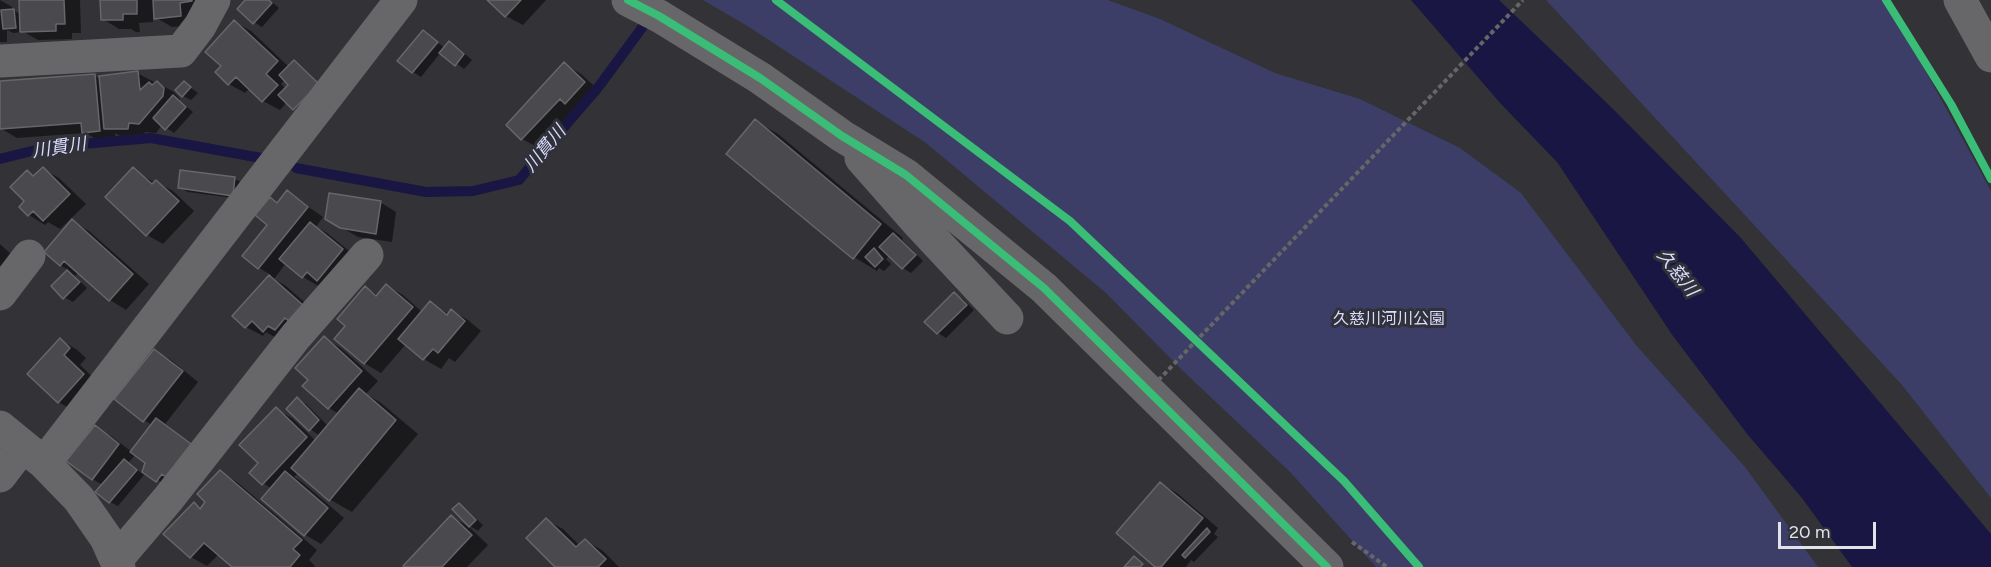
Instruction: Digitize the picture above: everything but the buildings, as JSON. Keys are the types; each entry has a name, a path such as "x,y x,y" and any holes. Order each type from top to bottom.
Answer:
{"street":[{"path":"0,61 181,51 200,26 214,0"},
{"path":"0,476 23,445 401,0"},
{"path":"628,0 659,16 760,78 842,136 906,175 1035,280 1327,567"},
{"path":"1960,0 1991,56"},
{"path":"842,136 920,225 1007,318"},
{"path":"23,445 79,499 106,538 118,565 296,336 367,255"},
{"path":"0,294 29,256"}],"path":[{"path":"776,0 1070,221 1344,481 1419,567"},
{"path":"1148,391 1523,0"},
{"path":"1886,0 1951,104 1991,179"}],"green space":[{"name":"久慈川河川公園","path":"703,0 1108,0 1160,19 1275,73 1360,99 1460,148 1521,193 1636,345 1745,467 1818,567 1376,567 1290,472 1183,371 1106,293 926,143 749,27"},
{"path":"1546,0 1887,0 1991,191 1991,498 1902,385"}],"water":[{"name":"久慈川","path":"1411,0 1499,0 1610,106 1740,237 1991,534 1991,567 1852,567 1802,498 1748,435 1673,336 1557,162 1501,104"}],"waterway":[{"name":"川貫川","path":"296,168 426,192 473,191 519,180 600,85 644,25"},
{"name":"川貫川","path":"0,159 48,147 151,138 261,158"}],"cycle path":[{"path":"628,0 659,16 760,78 842,136 906,175 1044,288 1327,567"},
{"path":"776,0 1070,221 1344,481 1419,567"},
{"path":"1886,0 1951,104 1991,179"}]}
